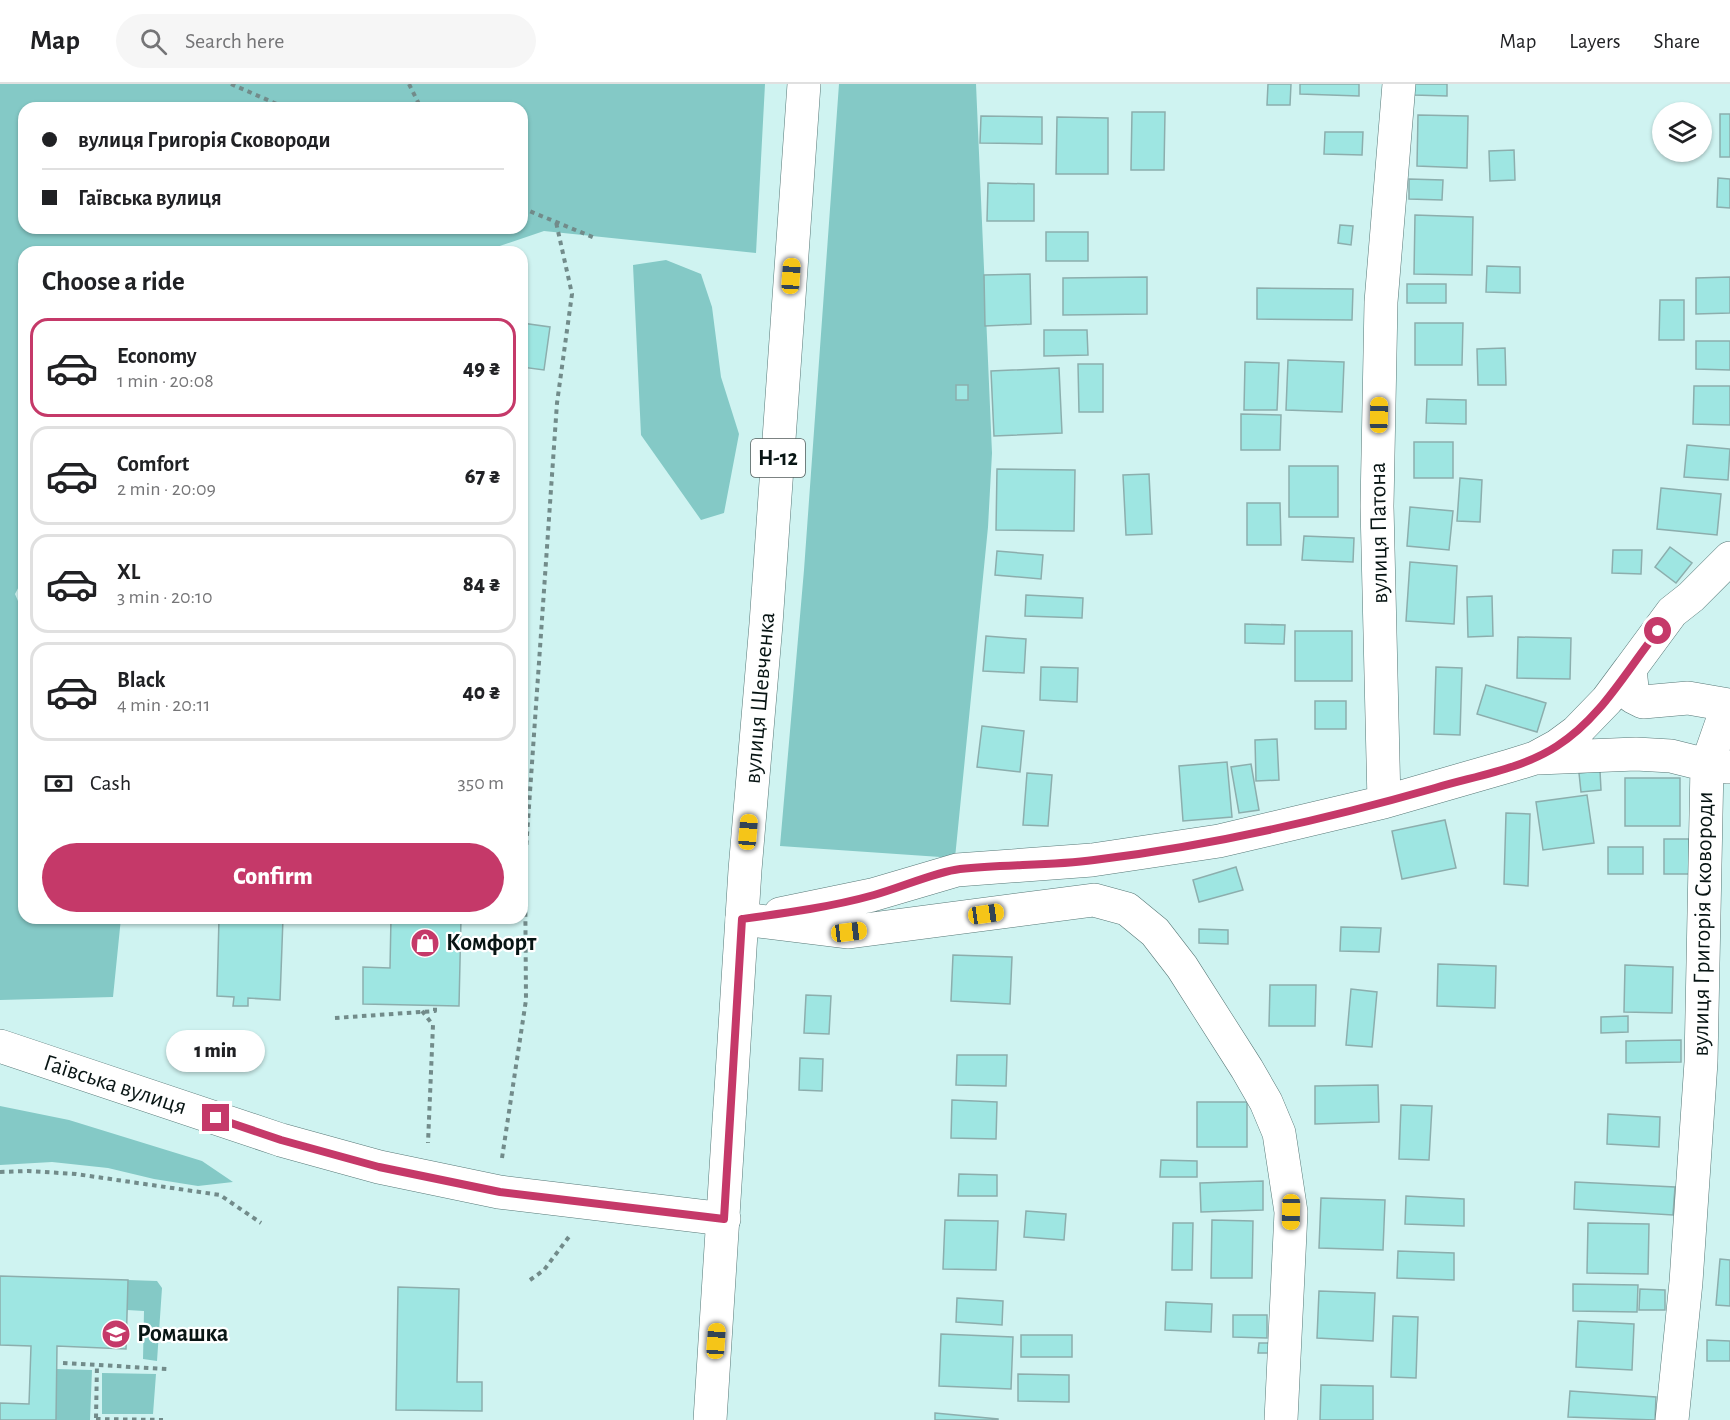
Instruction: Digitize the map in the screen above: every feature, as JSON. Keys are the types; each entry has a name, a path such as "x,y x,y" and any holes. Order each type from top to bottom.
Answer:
{"street":[{"name":"вулиця Шевченка","path":"710,1420 745,870 766,624 804,84"},
{"name":"вулиця Патона","path":"1384,802 1377,506 1381,302 1399,84"},
{"path":"742,919 800,911 872,895 957,870 1092,860 1219,841 1384,802 1535,758 1576,732 1607,700 1672,612 1730,558"},
{"name":"вулиця Григорія Сковороди","path":"1630,669 1633,697 1643,702 1688,698 1729,706 1718,766 1686,1282 1671,1420"},
{"path":"1535,758 1636,754 1671,756 1718,766"},
{"path":"742,919 849,932 1094,900 1127,909 1155,932 1182,967 1247,1069 1266,1102 1279,1133 1291,1212 1281,1420"},
{"name":"Гаївська вулиця","path":"0,1046 281,1140 379,1167 500,1192 724,1219"}],"path":[{"path":"231,84 272,102"},
{"path":"409,84 418,102"},
{"path":"528,210 595,238"},
{"path":"528,821 557,403 572,294 556,222"},
{"path":"500,1192 503,1148 526,1000 525,924"},
{"path":"335,1018 435,1011 435,1005"},
{"path":"422,1011 433,1025 427,1177"},
{"path":"0,1172 76,1174 220,1195 261,1223"},
{"path":"530,1280 544,1270 560,1251 592,1203"},
{"path":"63,1364 167,1369"},
{"path":"97,1365 96,1419 163,1420"}],"shaded area":[{"path":"0,84 765,84 756,253 544,231 500,246 18,246 18,588 15,594 18,601 18,924 120,924 113,997 0,1000"},
{"path":"839,84 976,84 992,453 988,527 955,858 780,846 804,570"},
{"path":"666,260 701,274 712,307 721,377 739,434 724,513 701,520 641,435 633,265"},
{"path":"0,1106 69,1120 202,1161 233,1182 198,1186 108,1168 52,1162 0,1165"},
{"path":"128,1280 157,1281 162,1288 157,1361 143,1359 144,1311 127,1310"},
{"path":"56,1369 92,1370 90,1420 56,1420"},
{"path":"102,1373 156,1374 153,1414 102,1414"}],"building":[{"path":"1268,84 1291,84 1290,105 1267,105"},
{"path":"1300,84 1359,84 1359,96 1300,94"},
{"path":"1414,84 1447,84 1447,96 1414,95"},
{"path":"1132,112 1165,112 1164,170 1131,170"},
{"path":"1720,114 1730,114 1730,157 1720,157"},
{"path":"1418,115 1468,116 1467,168 1417,166"},
{"path":"981,116 1042,117 1042,144 980,143"},
{"path":"1057,117 1108,118 1108,174 1056,174"},
{"path":"1325,132 1363,132 1362,155 1324,154"},
{"path":"1514,150 1515,180 1490,181 1489,151"},
{"path":"1718,178 1730,179 1730,208 1717,207"},
{"path":"1409,179 1443,180 1442,200 1409,199"},
{"path":"988,183 1034,184 1034,221 987,221"},
{"path":"1415,215 1473,217 1472,275 1414,274"},
{"path":"1340,225 1353,226 1351,245 1338,243"},
{"path":"1046,232 1088,232 1088,261 1046,261"},
{"path":"1487,266 1520,267 1520,293 1486,292"},
{"path":"1030,274 1031,324 985,326 984,275"},
{"path":"1147,277 1147,314 1063,315 1063,278"},
{"path":"1730,277 1730,313 1696,314 1696,278"},
{"path":"1407,284 1446,284 1446,303 1407,303"},
{"path":"1257,288 1353,289 1352,320 1257,319"},
{"path":"1660,300 1684,300 1684,340 1659,340"},
{"path":"1415,323 1463,323 1462,365 1415,365"},
{"path":"528,324 550,327 544,370 528,368"},
{"path":"1044,330 1087,330 1088,355 1044,356"},
{"path":"1696,341 1730,341 1730,370 1696,369"},
{"path":"1505,348 1506,385 1478,385 1477,349"},
{"path":"1288,360 1344,362 1342,412 1286,410"},
{"path":"1245,362 1279,363 1277,410 1244,410"},
{"path":"1078,364 1103,364 1103,412 1079,412"},
{"path":"1059,368 1062,433 994,436 991,371"},
{"path":"956,385 968,385 968,400 956,400"},
{"path":"1694,386 1730,386 1730,425 1693,424"},
{"path":"1427,399 1466,400 1466,424 1426,423"},
{"path":"1241,414 1281,415 1280,450 1241,450"},
{"path":"1414,442 1453,442 1453,478 1414,478"},
{"path":"1687,445 1730,449 1728,480 1684,477"},
{"path":"1289,466 1338,466 1338,517 1289,517"},
{"path":"997,469 1075,470 1074,531 996,530"},
{"path":"1149,474 1152,534 1126,535 1123,475"},
{"path":"1460,478 1482,480 1480,522 1457,521"},
{"path":"1661,488 1721,494 1717,535 1657,529"},
{"path":"1247,503 1280,503 1281,545 1247,545"},
{"path":"1410,507 1453,511 1449,550 1407,546"},
{"path":"1304,536 1354,538 1353,562 1302,560"},
{"path":"1670,547 1692,563 1676,583 1655,567"},
{"path":"1613,550 1642,550 1641,574 1612,573"},
{"path":"997,551 1043,555 1041,579 995,575"},
{"path":"1410,562 1457,566 1454,624 1406,621"},
{"path":"1026,595 1083,598 1082,618 1025,616"},
{"path":"1492,596 1493,636 1468,637 1467,597"},
{"path":"1245,624 1285,625 1284,644 1245,643"},
{"path":"1295,631 1352,631 1352,681 1295,681"},
{"path":"986,636 1026,639 1024,673 983,671"},
{"path":"1518,637 1571,638 1570,679 1517,678"},
{"path":"1041,667 1078,668 1077,702 1040,700"},
{"path":"1436,667 1462,668 1460,735 1434,734"},
{"path":"1486,685 1546,703 1537,732 1477,714"},
{"path":"1315,701 1346,701 1346,729 1315,729"},
{"path":"982,726 1024,731 1020,772 977,767"},
{"path":"1277,739 1279,780 1256,781 1255,740"},
{"path":"1227,762 1232,817 1183,821 1179,766"},
{"path":"1251,764 1259,810 1239,813 1231,767"},
{"path":"1600,771 1601,790 1581,792 1579,773"},
{"path":"1027,773 1052,775 1048,826 1023,825"},
{"path":"1625,778 1680,778 1680,826 1625,826"},
{"path":"1587,795 1594,843 1543,850 1536,802"},
{"path":"1506,813 1530,814 1528,886 1504,884"},
{"path":"1445,820 1456,868 1402,879 1392,831"},
{"path":"1664,839 1689,839 1689,874 1664,874"},
{"path":"1608,847 1643,847 1643,874 1608,874"},
{"path":"1236,867 1243,890 1199,902 1193,880"},
{"path":"219,924 283,924 280,1000 248,998 248,1006 233,1006 234,997 217,996"},
{"name":"Комфорт","path":"391,924 461,924 459,1006 363,1004 363,967 390,968"},
{"path":"1341,927 1381,928 1379,952 1340,951"},
{"path":"1199,929 1228,930 1228,944 1199,943"},
{"path":"953,955 1012,957 1010,1004 951,1001"},
{"path":"1438,964 1496,966 1495,1008 1437,1006"},
{"path":"1625,965 1673,967 1672,1013 1624,1012"},
{"path":"1270,985 1316,985 1315,1026 1269,1026"},
{"path":"1351,989 1377,992 1372,1047 1346,1045"},
{"path":"806,995 831,996 829,1034 804,1033"},
{"path":"1628,1016 1628,1032 1601,1033 1601,1017"},
{"path":"1681,1040 1681,1062 1626,1063 1626,1041"},
{"path":"957,1055 1007,1055 1006,1086 956,1085"},
{"path":"800,1058 823,1059 822,1091 799,1090"},
{"path":"1378,1085 1379,1122 1315,1124 1315,1086"},
{"path":"952,1100 997,1102 996,1139 951,1138"},
{"path":"1197,1102 1247,1102 1247,1147 1197,1147"},
{"path":"1401,1105 1432,1106 1429,1160 1399,1159"},
{"path":"1608,1114 1660,1117 1659,1147 1607,1144"},
{"path":"1161,1160 1197,1161 1197,1177 1160,1177"},
{"path":"959,1174 997,1175 997,1196 958,1196"},
{"path":"1263,1181 1263,1210 1201,1212 1200,1183"},
{"path":"1575,1182 1675,1187 1673,1215 1574,1209"},
{"path":"1406,1196 1464,1199 1464,1226 1405,1224"},
{"path":"1321,1198 1385,1200 1383,1250 1319,1248"},
{"path":"1026,1211 1066,1214 1064,1240 1024,1237"},
{"path":"945,1220 998,1221 996,1270 943,1269"},
{"path":"1212,1220 1253,1221 1252,1278 1211,1278"},
{"path":"1173,1223 1193,1223 1192,1270 1172,1270"},
{"path":"1588,1223 1649,1224 1648,1274 1587,1273"},
{"path":"1398,1251 1454,1253 1454,1280 1397,1278"},
{"path":"1720,1259 1730,1260 1730,1306 1716,1305"},
{"path":"0,1276 128,1280 126,1349 57,1346 56,1420 0,1420 0,1403 29,1404 31,1346 0,1345"},
{"path":"1573,1284 1638,1285 1637,1312 1573,1311"},
{"path":"398,1287 459,1289 457,1382 482,1382 482,1411 396,1410"},
{"path":"1640,1289 1665,1290 1665,1310 1639,1310"},
{"path":"1319,1291 1375,1293 1373,1341 1317,1338"},
{"path":"957,1298 1003,1301 1002,1325 956,1322"},
{"path":"1166,1302 1212,1304 1211,1332 1165,1330"},
{"path":"1233,1315 1267,1315 1267,1338 1233,1337"},
{"path":"1393,1316 1418,1317 1416,1378 1391,1377"},
{"path":"1578,1321 1634,1324 1632,1370 1576,1367"},
{"path":"941,1334 1013,1337 1011,1389 939,1386"},
{"path":"1021,1335 1072,1335 1072,1357 1021,1357"},
{"path":"1707,1340 1730,1341 1730,1361 1707,1361"},
{"path":"1259,1343 1269,1343 1269,1353 1258,1353"},
{"path":"1018,1374 1069,1375 1069,1402 1018,1401"},
{"path":"1321,1385 1373,1386 1373,1420 1320,1420"},
{"path":"1570,1391 1656,1397 1655,1420 1568,1417"},
{"path":"935,1413 998,1419 998,1420 935,1420"}],"place":[{"name":"Комфорт","path":"425,943"},
{"name":"Ромашка","path":"116,1334"}],"route":[{"path":"216,1118 281,1140 379,1167 500,1192 724,1219 742,919 800,911 872,895 957,870 1092,860 1219,841 1384,802 1535,758 1576,732 1607,700 1658,631"}]}
